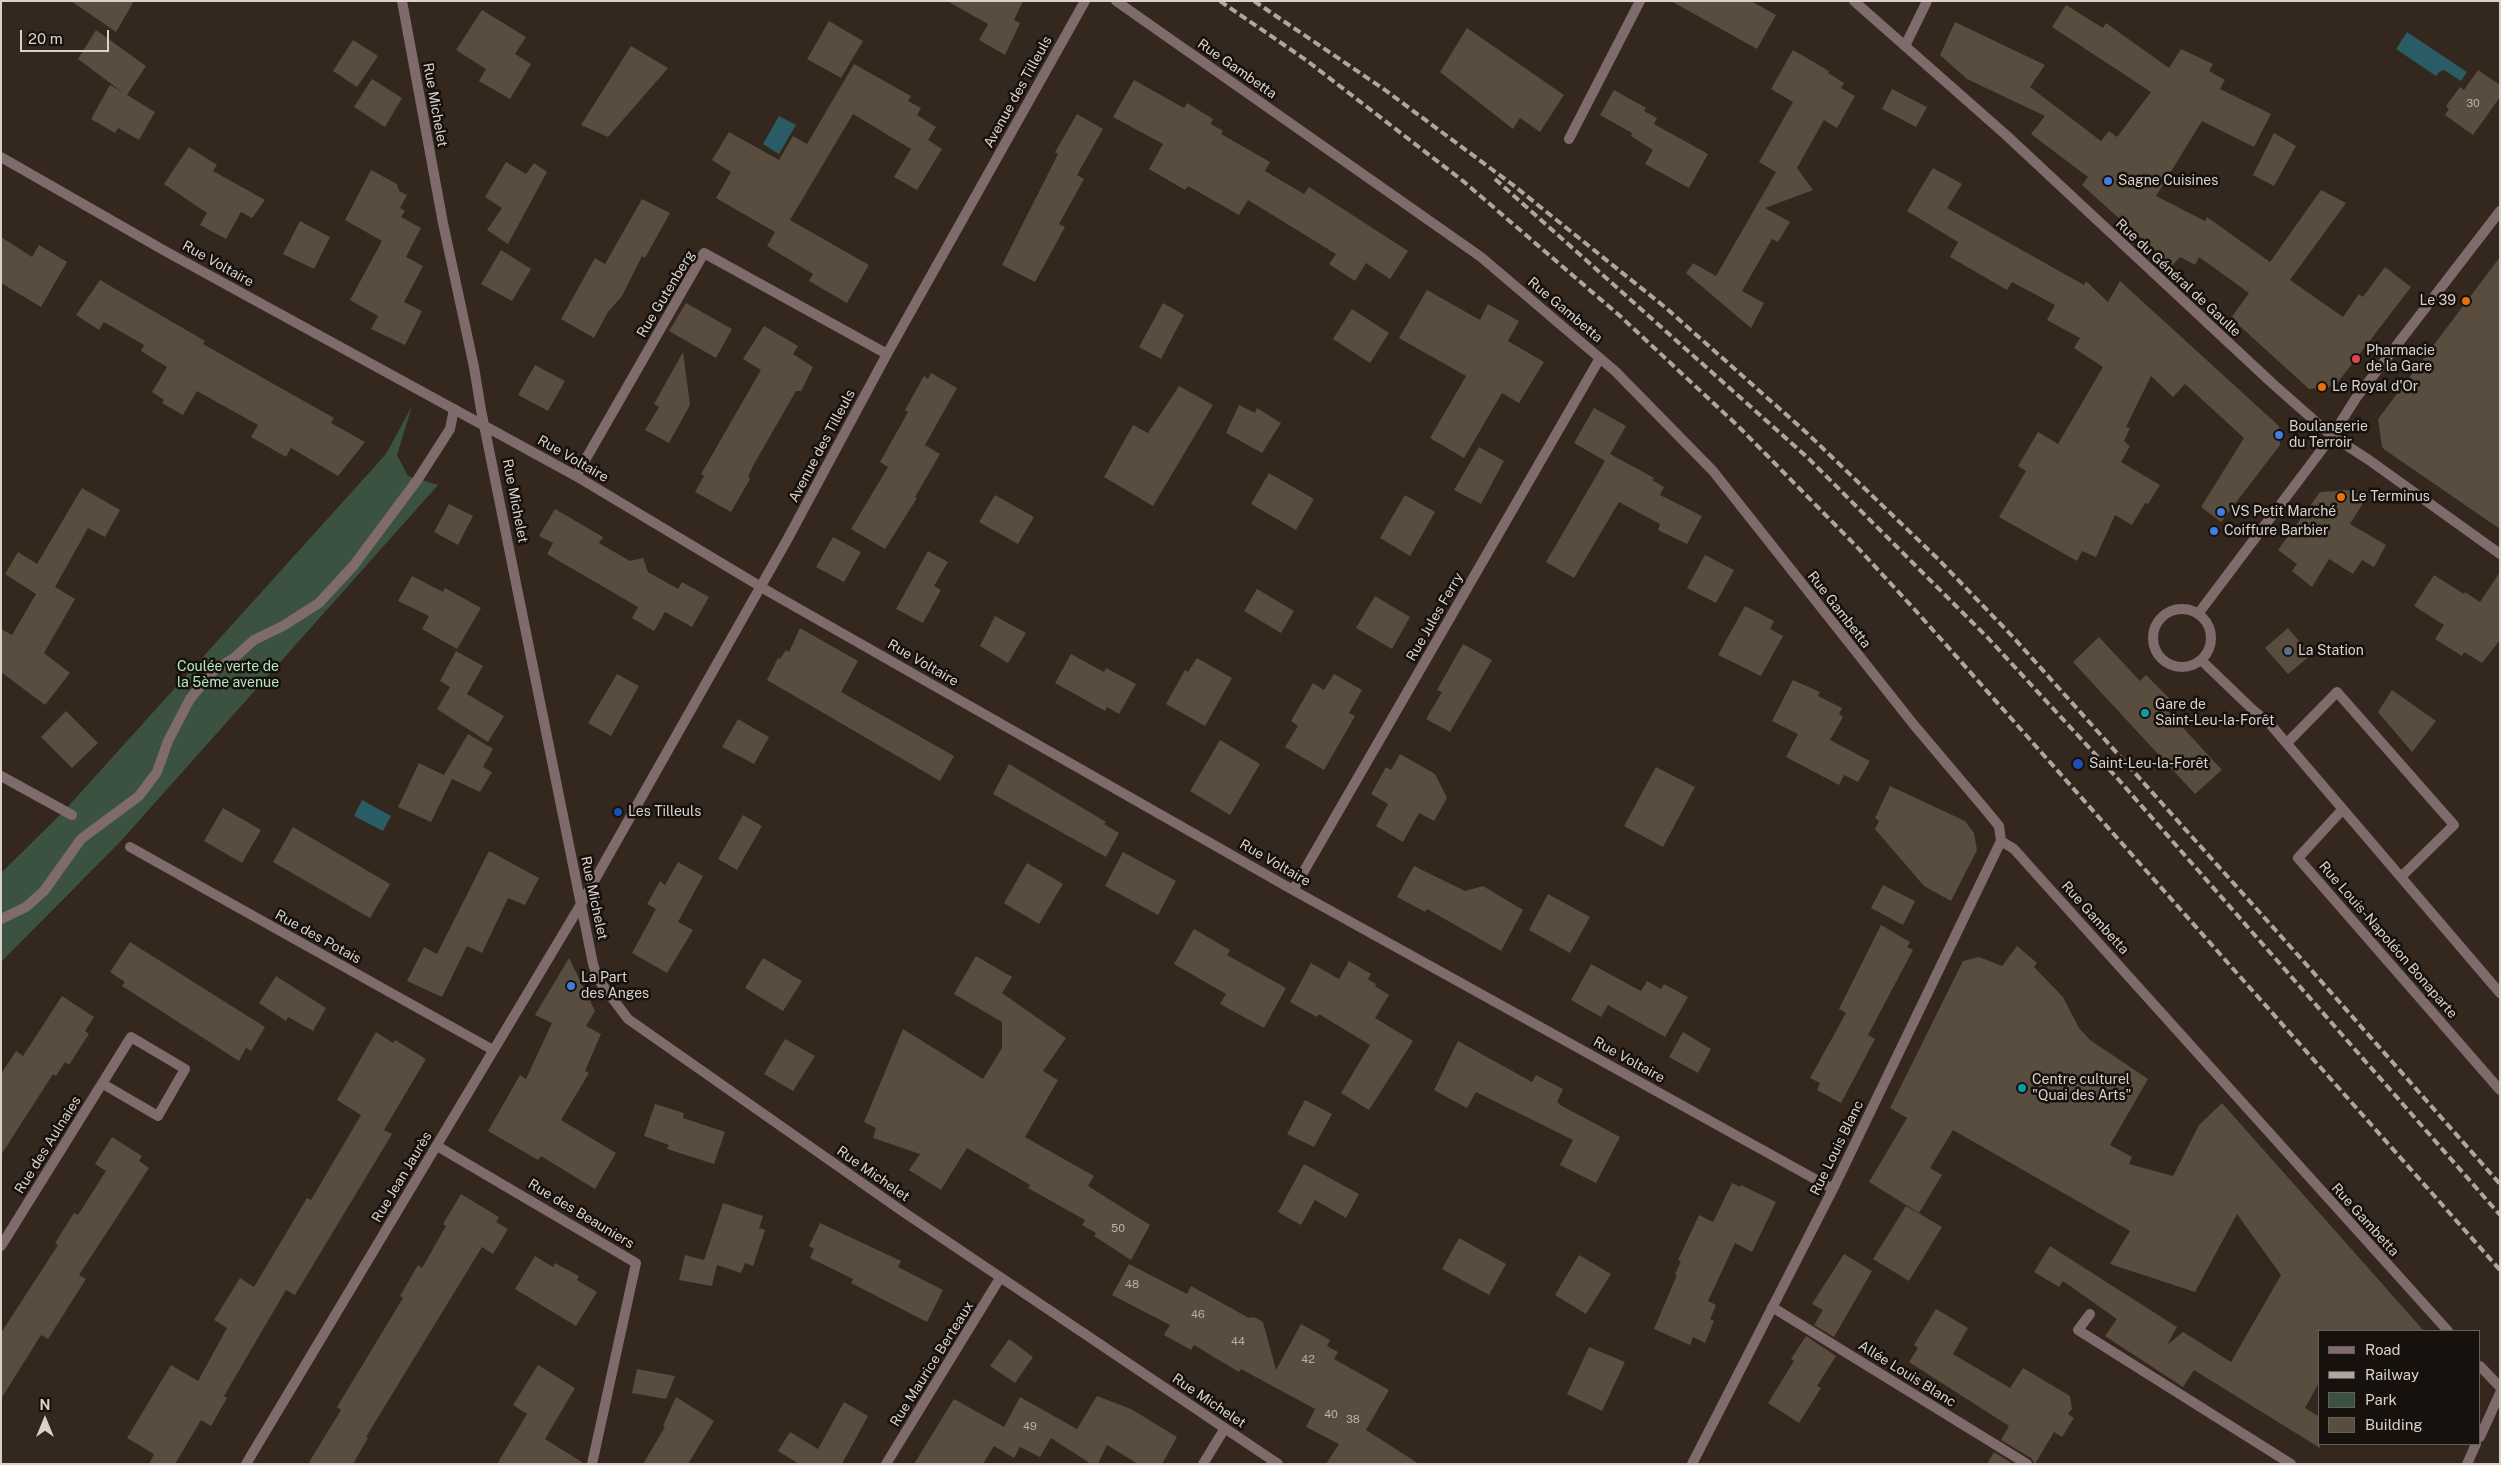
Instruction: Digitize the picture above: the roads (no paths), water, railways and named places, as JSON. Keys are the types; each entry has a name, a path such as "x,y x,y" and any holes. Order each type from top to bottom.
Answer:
{"street":[{"name":"Rue Michelet","path":"402,1 442,223 486,427 593,964 598,979 628,1019 1000,1278 1278,1464"},
{"name":"Avenue des Tilleuls","path":"581,904 761,586 887,354 1085,1"},
{"name":"Rue Gambetta","path":"1116,1 1480,257 1615,370 1712,471 1914,725 1999,826 2001,841 2014,849 2447,1330"},
{"path":"1569,139 1640,1"},
{"name":"Rue du Général de Gaulle","path":"1854,1 2013,142 2273,384 2332,436 2500,554"},
{"path":"1905,46 1927,1"},
{"name":"Rue Voltaire","path":"1,157 165,251 576,476 761,586 1293,890 1833,1190"},
{"path":"2198,614 2332,436 2356,398 2500,212"},
{"name":"Rue Gutenberg","path":"576,476 704,253 887,354"},
{"name":"Rue Jules Ferry","path":"1293,890 1600,358"},
{"path":"1,919 26,907 44,891 81,839 139,796 157,772 168,742 190,699 212,672 234,658 254,640 283,626 319,603 348,571 418,479 450,429 454,409"},
{"path":"2188,610 2198,614 2209,627 2211,636 2207,653 2202,660 2193,665 2174,666 2159,655 2154,646 2156,626 2169,613 2188,610"},
{"path":"2202,660 2270,724 2342,810 2402,876 2500,993"},
{"path":"2287,743 2337,692 2454,825 2402,876"},
{"path":"1,776 72,815"},
{"name":"Rue Louis-Napoléon Bonaparte","path":"2342,810 2298,858 2500,1090"},
{"name":"Rue Louis Blanc","path":"1692,1464 1833,1190 2001,841"},
{"name":"Rue des Potais","path":"130,847 493,1050"},
{"name":"Rue Jean Jaurès","path":"246,1464 581,904"},
{"name":"Rue des Aulnaies","path":"1,1246 131,1037 185,1069 158,1116 103,1084"},
{"name":"Rue des Beauniers","path":"437,1146 636,1263 592,1464"},
{"name":"Rue Maurice Berteaux","path":"886,1464 1000,1278"},
{"name":"Allée Louis Blanc","path":"1772,1307 2027,1464"},
{"path":"2090,1314 2078,1330 2291,1464"},
{"path":"2481,1367 2500,1387"},
{"path":"2481,1435 2500,1393"},
{"path":"1204,1464 1225,1428"},
{"path":"2467,1464 2476,1445"}],"water":[{"path":"2407,32 2467,72 2461,81 2444,70 2436,76 2396,49"},
{"path":"779,116 796,125 779,154 763,144"},
{"path":"362,800 391,816 383,831 354,816"}],"railway":[{"path":"1220,1 1306,60 1463,181 1620,316 1738,426 1857,547 1916,611 2500,1270"},
{"path":"1254,1 1385,90 1513,185 1666,308 1808,434 1938,559 2013,637 2500,1184"},
{"path":"1495,179 1807,457 1988,638 2118,779 2500,1215"}],"place":[{"name":"Sagne Cuisines","path":"2108,181"},
{"name":"Le 39","path":"2466,301"},
{"name":"Pharmacie de la Gare","path":"2356,359"},
{"name":"Le Royal d'Or","path":"2322,387"},
{"name":"Boulangerie du Terroir","path":"2279,435"},
{"name":"Le Terminus","path":"2341,497"},
{"name":"VS Petit Marché","path":"2221,512"},
{"name":"Coiffure Barbier","path":"2214,531"},
{"name":"La Station","path":"2288,651"},
{"name":"Gare de Saint-Leu-la-Forêt","path":"2145,713"},
{"name":"Saint-Leu-la-Forêt","path":"2078,764"},
{"name":"Les Tilleuls","path":"618,812"},
{"name":"La Part des Anges","path":"571,986"},
{"name":"Centre culturel \"Quai des Arts\"","path":"2022,1088"}],"park label":[{"name":"Coulée verte de la 5ème avenue","path":"228,676"}]}
